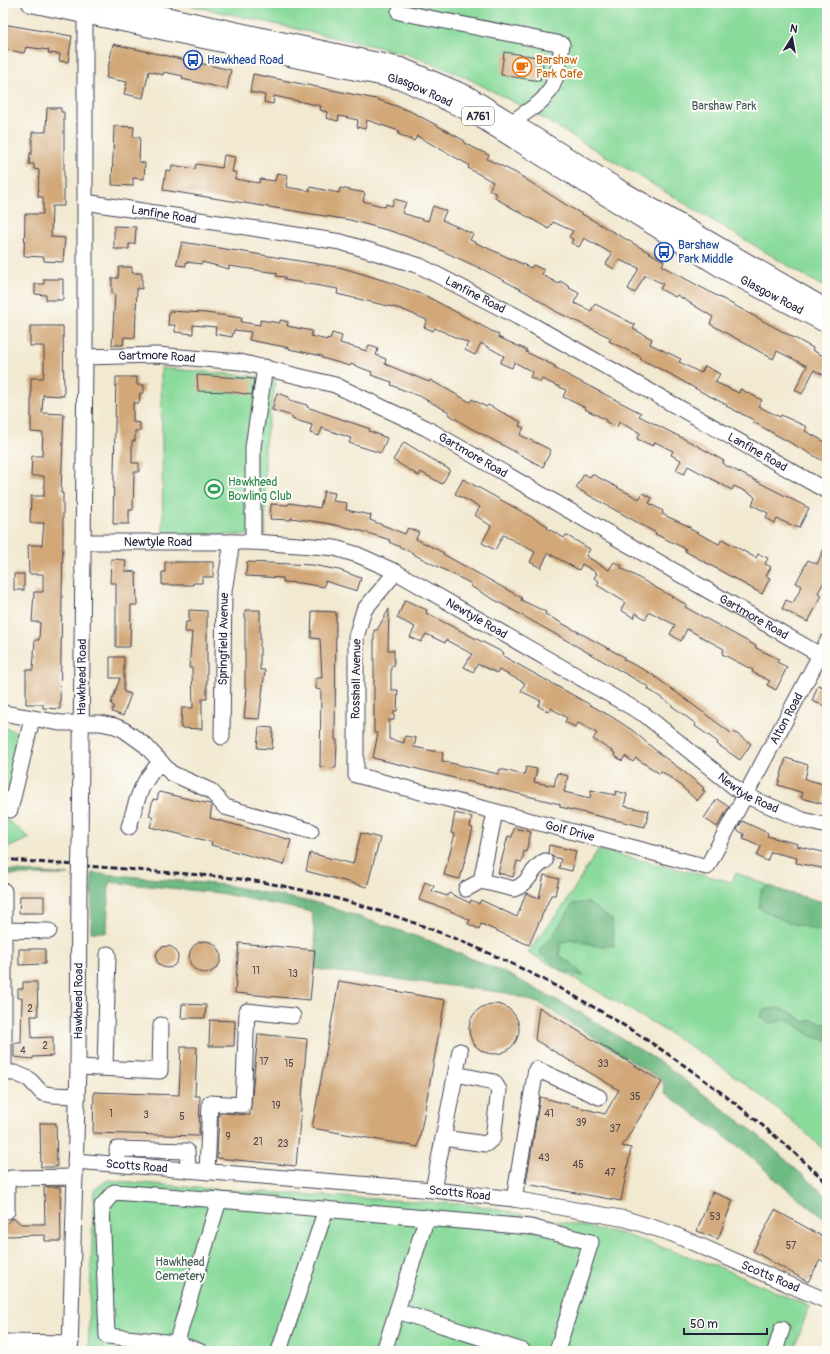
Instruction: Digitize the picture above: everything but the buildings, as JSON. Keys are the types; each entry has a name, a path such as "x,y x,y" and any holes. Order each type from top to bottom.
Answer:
{"main road":[{"name":"Glasgow Road","path":"32,3 86,8 404,81 472,113 508,127 625,192 827,309"},
{"name":"Glasgow Road","path":"105,3 401,67 467,95 508,127 726,271 827,324"}],"street":[{"name":"Hawkhead Road","path":"70,1347 78,1068 85,356 86,8"},
{"path":"399,12 562,44 557,78 540,102 508,127"},
{"name":"Lanfine Road","path":"85,202 341,242 420,266 518,317 827,491"},
{"name":"Gartmore Road","path":"85,356 157,355 240,362 335,385 426,428 823,657"},
{"path":"253,542 253,447 265,368"},
{"name":"Newtyle Road","path":"83,542 253,542 335,548 358,555 396,572 645,715 744,795 803,820 827,826"},
{"name":"Springfield Avenue","path":"222,738 224,591 232,542"},
{"name":"Rosshall Avenue","path":"356,775 356,637 364,610 396,572"},
{"name":"Alton Road","path":"744,795 823,657 827,642"},
{"path":"3,713 60,723 107,724 124,730 145,745 171,773 211,791 225,807 311,831"},
{"path":"10,810 32,719"},
{"path":"129,827 143,784 148,775 161,762"},
{"name":"Golf Drive","path":"356,775 707,867 744,795"},
{"path":"481,881 495,812"},
{"path":"466,889 481,881 511,890 522,886 528,881 535,868 545,861"},
{"path":"4,891 3,1073 15,1073 29,1079 42,1093 77,1096"},
{"path":"4,930 49,931"},
{"path":"105,1068 108,954"},
{"path":"207,1172 210,1103 243,1105 247,1012 293,1016"},
{"path":"78,1068 160,1071 161,1025"},
{"path":"433,1190 460,1050"},
{"path":"514,1199 536,1069 599,1097"},
{"path":"443,1138 486,1144 493,1138 499,1090 494,1082 456,1074"},
{"name":"Scotts Road","path":"75,1161 433,1190 514,1199 626,1219 673,1234 827,1301"},
{"path":"7,1211 7,1185 11,1178 75,1177"},
{"path":"200,1351 107,1336 102,1206 114,1192 427,1217 530,1228 591,1242 557,1351"},
{"path":"175,1347 219,1200"},
{"path":"279,1351 326,1209"},
{"path":"384,1351 427,1217"},
{"path":"397,1311 523,1351"},
{"path":"775,1351 782,1329"},
{"path":"3,1342 70,1347"}],"green space":[{"name":"Barshaw Park","path":"180,3 827,3 827,289 529,110 459,74 404,53"},
{"name":"Hawkhead Bowling Club","path":"161,368 251,376 276,381 265,443 265,535 163,535"},
{"path":"3,727 18,732 20,738 4,818 30,838 3,850"},
{"path":"598,850 732,882 736,873 788,893 827,903 827,1153 794,1122 759,1094 685,1043 607,996 528,952 564,905"},
{"path":"3,870 69,875 3,875"},
{"path":"92,873 225,885 321,904 430,941 510,975 584,1015 663,1064 758,1135 827,1197 827,1220 784,1187 742,1149 665,1093 663,1081 541,1004 507,993 315,969 316,947 312,912 219,893 109,882 107,932 91,932"},
{"path":"769,886 788,893 827,903 827,933 787,922 759,908 761,890"},
{"path":"587,902 612,920 614,946 597,946 571,939 561,944 559,955 572,964 584,976 562,971 540,953 542,946 554,934 573,904"},
{"path":"779,1008 794,1014 804,1022 812,1020 827,1024 827,1040 813,1037 787,1019 770,1024 760,1017 763,1010"},
{"name":"Hawkhead Cemetery","path":"108,1180 210,1189 475,1205 623,1234 719,1267 809,1306 794,1351 88,1351 94,1190"}],"railway":[{"path":"3,859 212,876 267,883 345,901 421,926 496,956 568,993 638,1034 705,1080 768,1130 827,1183"}],"place":[{"name":"Hawkhead Road","path":"193,60"},
{"name":"Barshaw Park Cafe","path":"522,67"},
{"name":"Barshaw Park Middle","path":"664,252"},
{"name":"Hawkhead Bowling Club","path":"214,489"}]}
